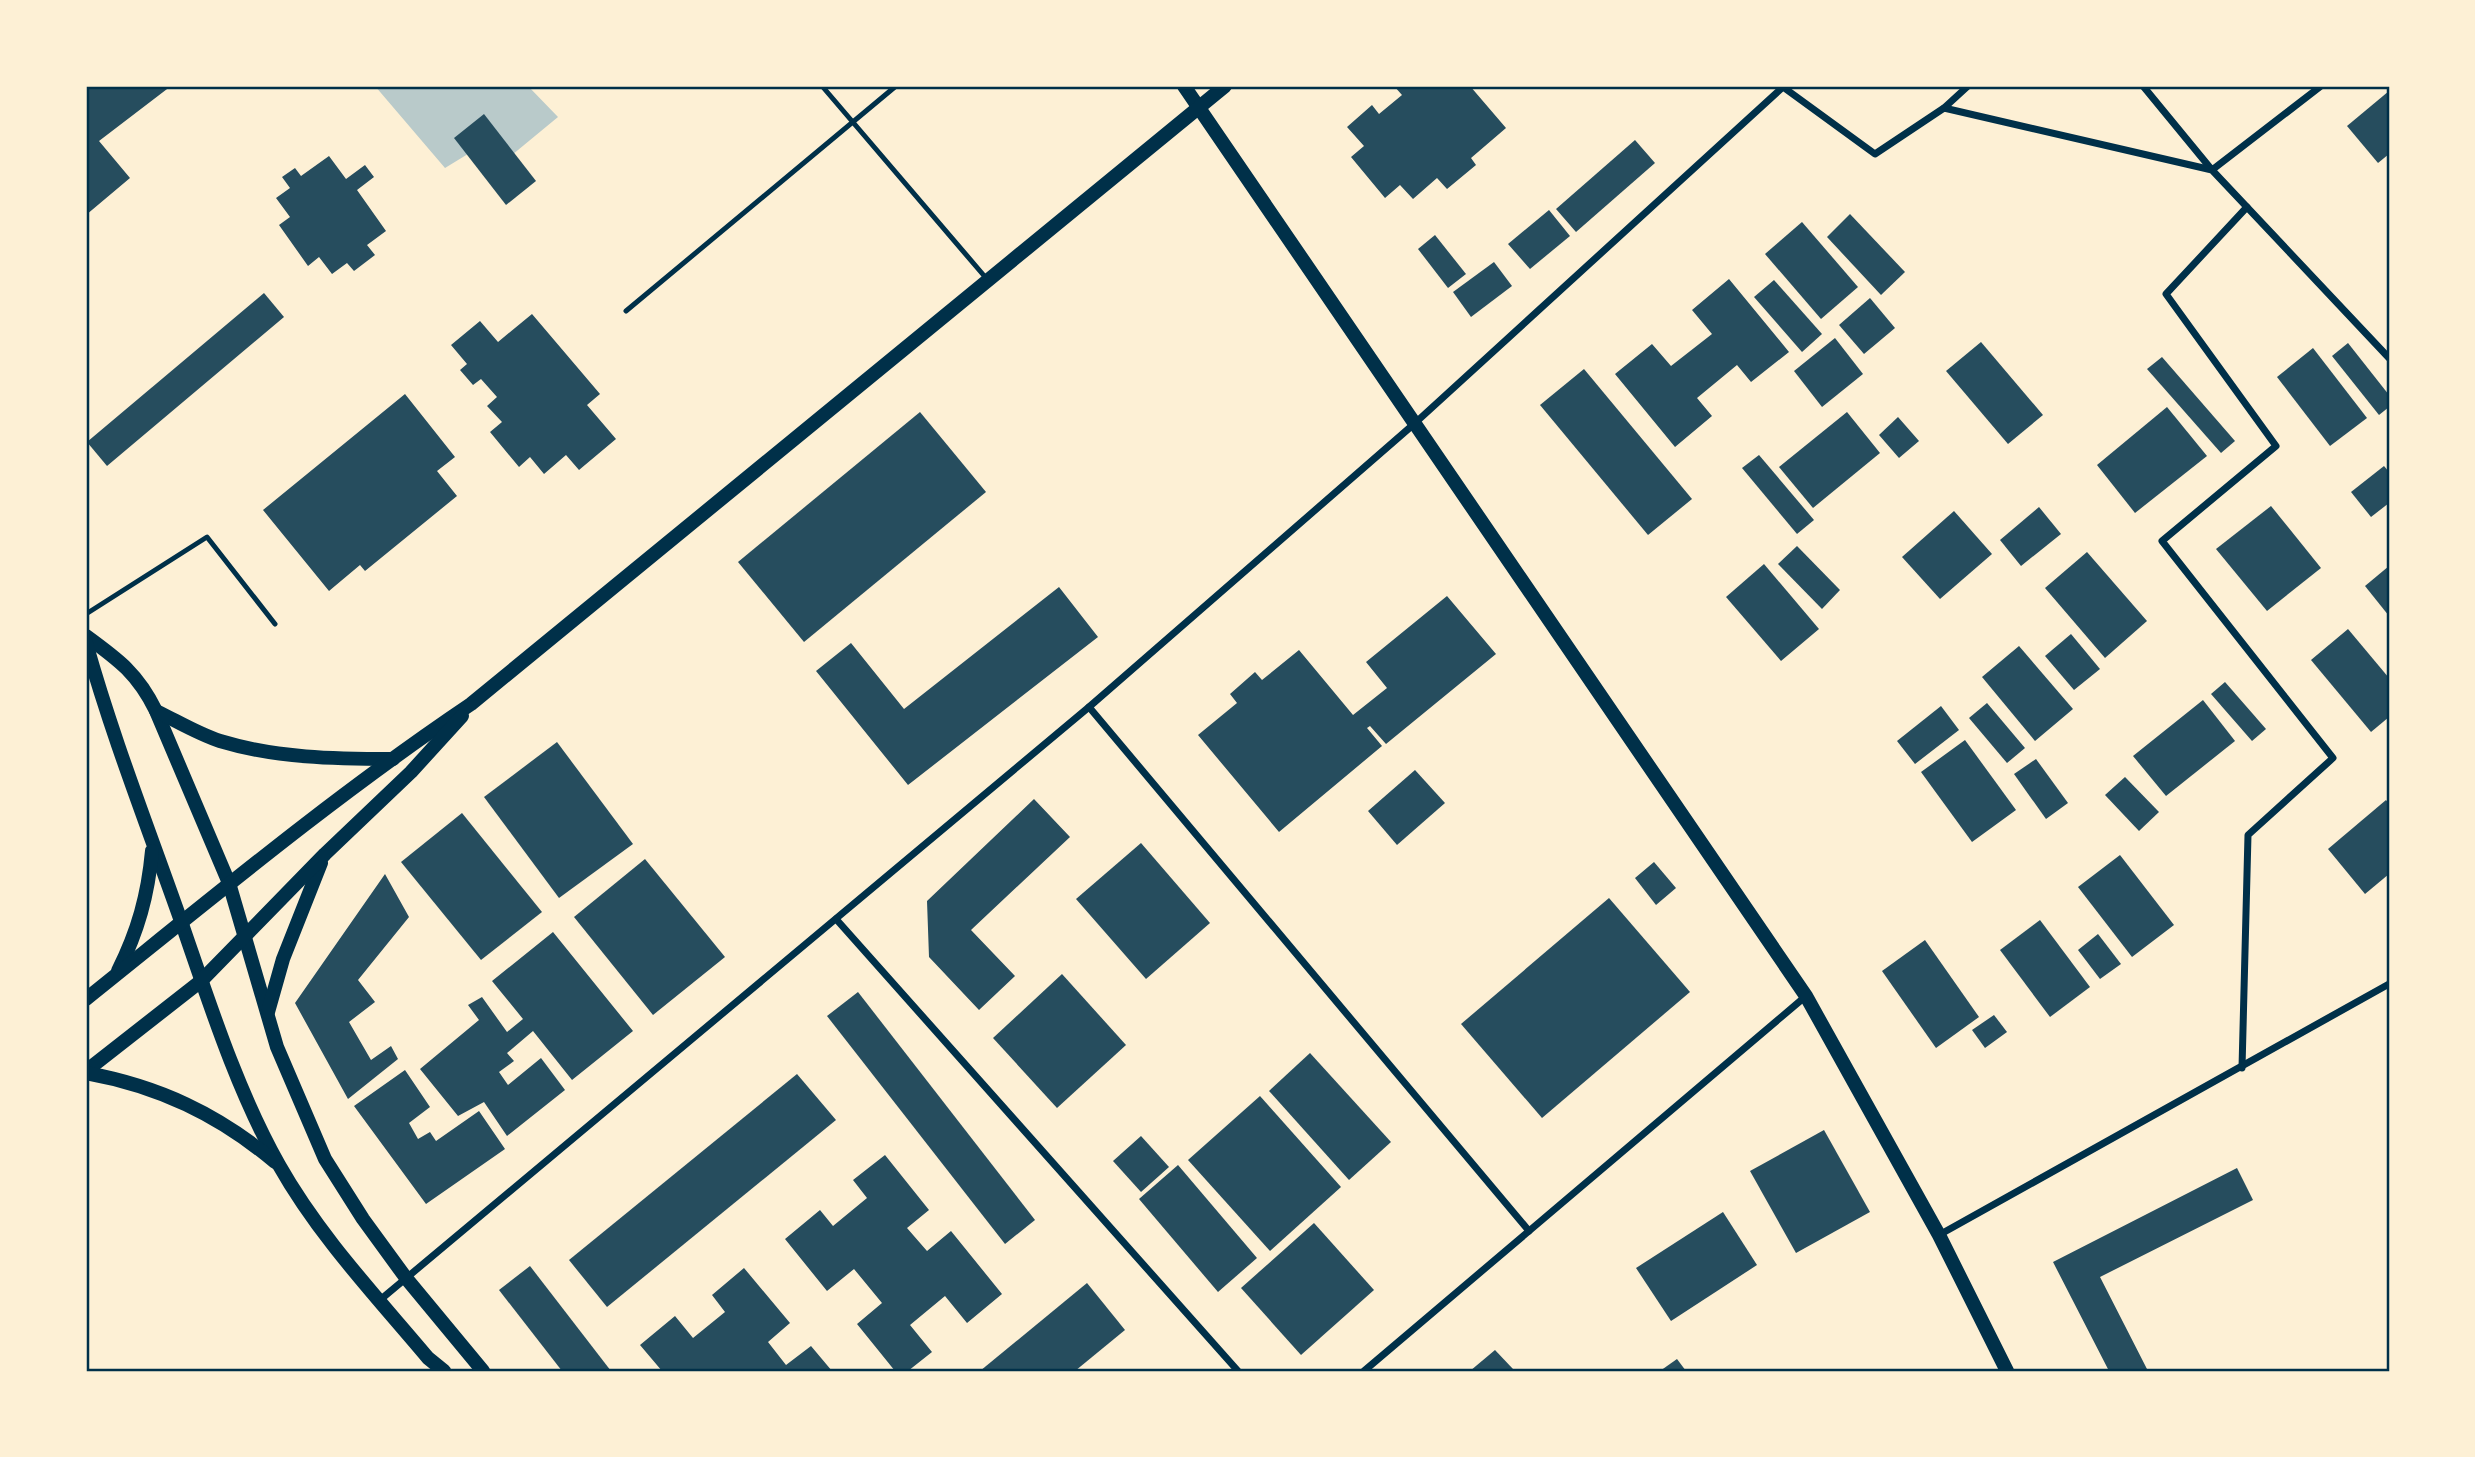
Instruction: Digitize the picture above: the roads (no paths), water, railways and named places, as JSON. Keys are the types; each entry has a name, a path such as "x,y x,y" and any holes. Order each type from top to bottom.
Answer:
{"main road":[{"path":"1184,86 1806,996 1939,1235 2007,1371"},
{"path":"86,999 229,883 393,759 471,704 1225,86"},
{"path":"86,636 120,661 143,684 156,711 229,883 277,1047 325,1158 363,1219 406,1278 483,1371"},
{"path":"86,643 118,752 201,981 251,1109 280,1166 331,1243 444,1371"},
{"path":"86,1072 201,981 325,854 411,772 471,704"},
{"path":"156,711 219,741 334,759 393,759"},
{"path":"117,975 136,934 148,891 152,846"},
{"path":"268,1013 298,916 325,854"},
{"path":"86,1072 155,1090 190,1104 232,1129 280,1166"}],"street":[{"path":"380,1300 1089,707 1414,424 1783,87 1875,153 1944,108 1968,86"},
{"path":"2143,86 2212,170 2389,358"},
{"path":"2212,170 2320,86"},
{"path":"1944,108 2212,170"},
{"path":"2242,1068 2248,835 2333,758 2162,541 2276,446 2166,294 2247,207"},
{"path":"1089,707 1529,1231"},
{"path":"836,919 1238,1371"},
{"path":"1939,1235 2389,984"},
{"path":"1364,1371 1806,996"}],"lane":[{"path":"822,86 988,281"},
{"path":"626,312 896,86"},
{"path":"86,614 207,537 275,624"}]}
